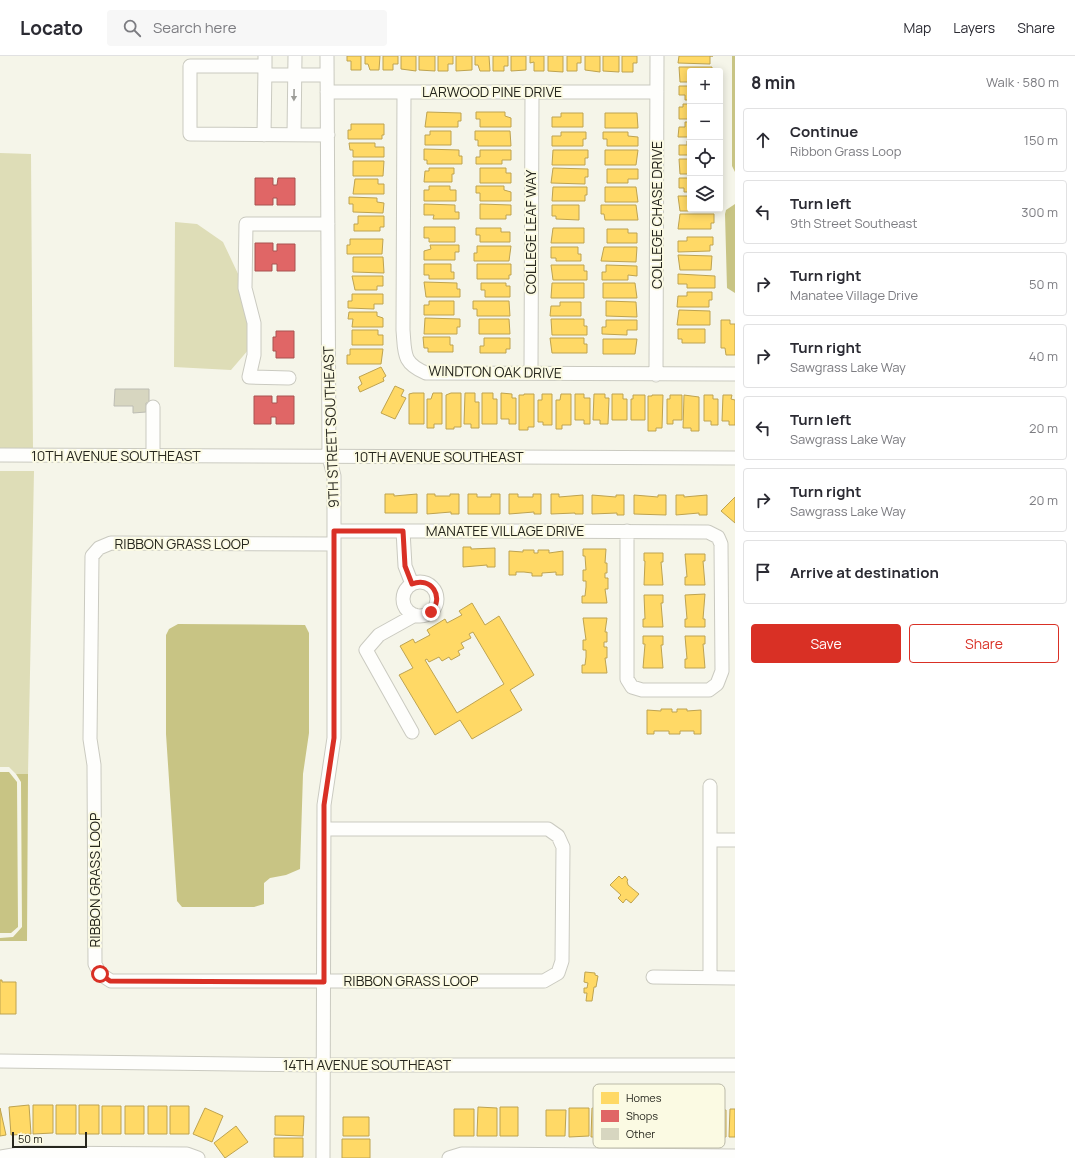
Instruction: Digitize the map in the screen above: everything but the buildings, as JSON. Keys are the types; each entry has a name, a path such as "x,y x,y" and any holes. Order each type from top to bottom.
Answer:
{"street":[{"path":"294,135 295,56"},
{"name":"9TH STREET SOUTHEAST","path":"323,1158 324,805 334,738 334,476 329,457 327,56"},
{"name":"COLLEGE CHASE DRIVE","path":"656,375 657,56"},
{"path":"327,76 295,75 265,66 190,66 190,134 328,135"},
{"path":"264,135 265,66"},
{"name":"LARWOOD PINE DRIVE","path":"327,92 657,92"},
{"name":"WINDTON OAK DRIVE","path":"404,92 403,330 407,359 413,367 426,373 531,372 656,375 735,374"},
{"name":"COLLEGE LEAF WAY","path":"531,372 532,93"},
{"path":"289,378 249,377 254,356 254,324 245,288 246,224 328,224"},
{"path":"153,407 153,456"},
{"name":"10TH AVENUE SOUTHEAST","path":"0,455 735,458"},
{"name":"MANATEE VILLAGE DRIVE","path":"334,531 627,531 708,532 718,536 721,544 722,671 717,684 709,690 642,690 632,687 627,679 627,531"},
{"path":"403,531 405,566 412,584"},
{"name":"RIBBON GRASS LOOP","path":"324,829 548,829 558,836 563,847 562,961 558,973 544,981 324,982 110,981 100,974 95,964 94,765 90,739 90,569 92,556 99,548 111,543 334,544"},
{"path":"412,732 366,650 379,636 415,615 426,615 435,608 437,597 436,592 428,584 417,582 412,584 405,592 403,598 406,608 415,615"},
{"path":"710,786 710,978"},
{"path":"710,840 735,840"},
{"path":"653,977 735,978"},
{"name":"14TH AVENUE SOUTHEAST","path":"0,1061 324,1065 735,1065"},
{"path":"0,1156 25,1153 187,1154 198,1158"},
{"path":"449,1158 462,1154 735,1156"}],"green space":[{"path":"0,153 31,154 33,449 0,449"},
{"path":"175,222 197,224 223,242 240,278 248,324 249,349 231,370 174,367"},
{"path":"0,471 34,471 28,774 16,774 9,767 0,767"}],"shaded area":[{"path":"732,56 735,56 735,172 732,166"},
{"path":"735,204 735,293 727,288 725,214 726,210"},
{"path":"178,624 305,625 309,633 309,733 303,774 300,869 286,875 270,878 264,883 264,904 254,907 182,907 177,901 166,734 166,635 169,629"},
{"path":"0,772 9,772 17,782 18,927 11,933 0,933"},
{"path":"16,774 28,774 27,941 0,941 0,938 13,937 22,927 21,782"}],"route":[{"path":"100,974 110,981 324,982 324,805 334,738 334,531 403,531 405,566 412,584 423,582 433,587 436,592 437,603 431,612"}]}
